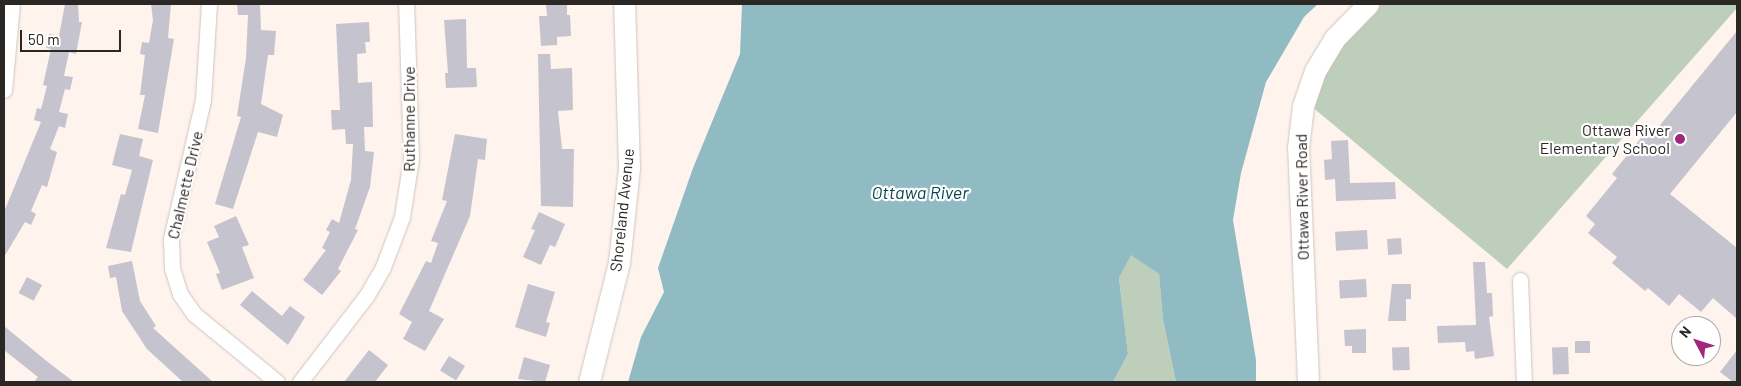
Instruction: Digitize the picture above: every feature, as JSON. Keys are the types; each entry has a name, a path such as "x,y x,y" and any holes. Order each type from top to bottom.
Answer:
{"street":[{"path":"4,90 12,4"},
{"name":"Chalmette Drive","path":"210,4 203,100 172,239 172,268 180,294 194,314 277,382"},
{"name":"Ruthanne Drive","path":"300,382 367,295 383,267 402,217 411,159 406,4"},
{"name":"Shoreland Avenue","path":"589,382 619,263 629,168 624,4"},
{"name":"Ottawa River Road","path":"1308,382 1298,148 1303,106 1315,71 1334,38 1368,4"},
{"path":"1520,280 1524,382"}],"green space":[{"path":"1380,4 1737,4 1737,8 1507,269 1311,106 1320,77 1361,18"},
{"path":"1131,254 1159,274 1163,320 1176,382 1113,382 1128,354 1119,278"}],"water":[{"name":"Ottawa River","path":"742,4 1318,4 1304,17 1266,82 1241,173 1233,220 1256,360 1256,382 1176,382 1163,320 1159,274 1131,255 1119,278 1128,354 1113,382 628,382 641,337 664,292 658,268 693,168 740,54"}],"building":[{"path":"65,4 78,4 79,22 82,22 76,54 69,52 64,76 73,77 70,90 65,89 59,112 68,114 65,128 59,126 50,149 57,152 47,187 42,185 31,211 36,214 31,225 25,222 4,257 4,212 41,122 34,120 37,108 41,109 47,86 43,85 51,49 46,48 49,34 59,36"},
{"path":"151,4 171,4 168,38 174,39 158,133 138,129 145,95 140,95 145,55 140,54 142,42 149,43 153,20"},
{"path":"237,4 260,4 261,30 276,31 274,55 268,55 261,104 283,115 277,137 258,132 233,209 215,204 241,117 237,116 246,58 248,15 238,15"},
{"path":"546,4 567,4 567,15 570,15 571,36 557,37 557,45 541,46 539,16 547,16"},
{"path":"466,19 467,68 476,68 477,87 446,88 445,73 448,73 444,20"},
{"path":"369,22 370,42 365,42 366,53 357,54 358,83 372,82 373,127 364,127 365,151 374,152 370,187 355,229 358,230 338,269 341,271 322,295 303,280 326,250 322,248 330,232 326,230 332,219 339,223 351,180 353,144 346,144 345,129 332,130 331,110 340,110 336,24"},
{"path":"1737,31 1737,112 1670,194 1737,248 1737,319 1713,298 1701,312 1679,294 1669,306 1648,288 1645,291 1612,263 1617,257 1588,233 1595,224 1586,216 1617,178 1612,174 1645,133 1651,136"},
{"path":"538,54 550,54 551,69 572,68 573,110 558,111 562,149 574,149 573,207 541,206"},
{"path":"120,134 143,139 139,156 153,160 131,252 106,248 121,194 125,195 132,170 112,165"},
{"path":"455,134 487,139 485,160 478,159 470,216 429,311 444,319 425,351 403,339 412,322 399,314 426,261 431,263 438,243 431,241 447,201 442,200"},
{"path":"1348,140 1350,183 1395,182 1396,199 1336,201 1335,179 1325,180 1324,160 1332,159 1331,141"},
{"path":"539,212 565,224 555,247 550,245 541,265 523,257 535,230 531,229"},
{"path":"236,216 249,245 242,247 254,278 222,290 216,274 220,273 207,242 219,237 214,226"},
{"path":"1367,230 1368,249 1336,251 1335,232"},
{"path":"1401,238 1402,254 1388,255 1387,239"},
{"path":"132,261 140,301 156,326 153,328 213,382 183,382 147,349 122,311 116,277 110,278 108,266"},
{"path":"1473,262 1485,262 1487,293 1492,293 1493,316 1489,317 1494,356 1475,359 1474,351 1466,352 1465,342 1438,343 1437,326 1476,325"},
{"path":"27,277 42,285 34,301 19,293"},
{"path":"1366,279 1367,297 1340,298 1339,280"},
{"path":"528,284 555,292 546,322 550,323 546,337 515,327"},
{"path":"1392,284 1411,284 1411,299 1406,299 1406,321 1388,321"},
{"path":"252,291 282,316 290,306 305,317 288,345 240,305"},
{"path":"4,326 74,382 34,382 38,377 4,350"},
{"path":"1366,329 1366,353 1352,353 1352,346 1345,346 1344,330"},
{"path":"1575,341 1590,341 1590,353 1575,353"},
{"path":"1409,347 1410,370 1393,371 1392,348"},
{"path":"1568,347 1569,374 1553,375 1552,348"},
{"path":"369,350 388,365 375,382 344,382"},
{"path":"1737,350 1737,382 1733,382 1720,372"},
{"path":"449,356 465,366 456,380 440,370"},
{"path":"524,357 550,365 545,382 518,379"}],"place":[{"name":"Ottawa River Elementary School","path":"1680,139"}]}
